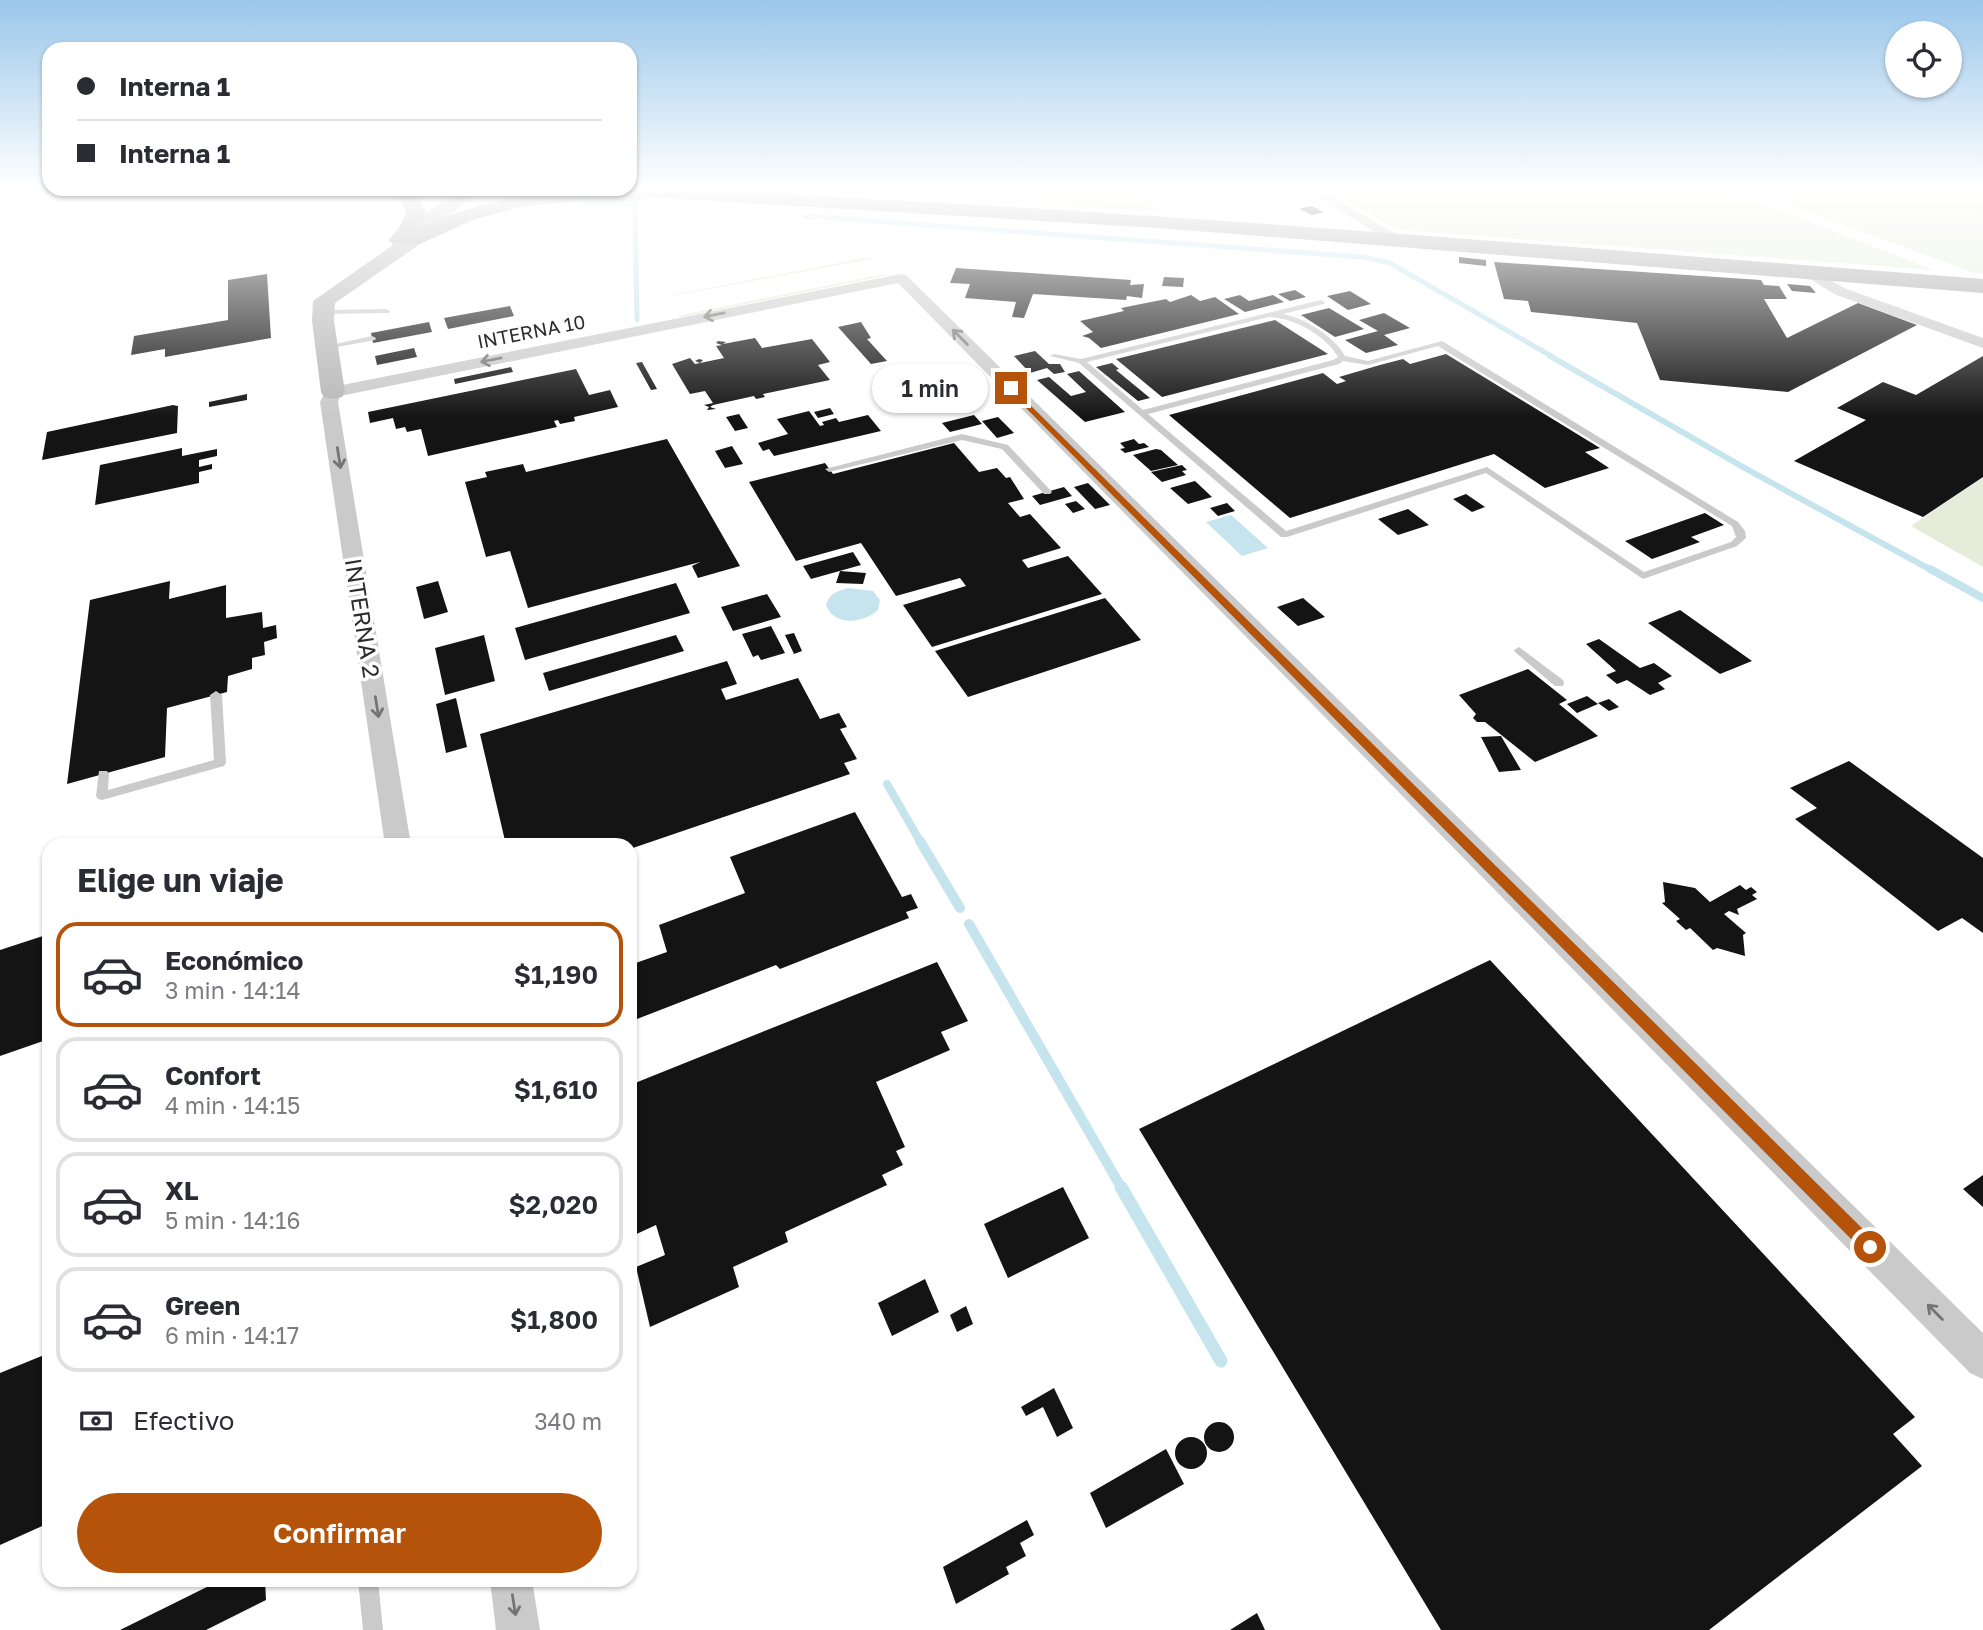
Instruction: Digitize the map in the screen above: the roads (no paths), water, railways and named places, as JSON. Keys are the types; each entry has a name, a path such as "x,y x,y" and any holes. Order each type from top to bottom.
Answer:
{"main road":[{"path":"1722,265 1983,286"}],"street":[{"path":"333,391 326,346 324,302 372,265"},
{"path":"1809,272 1839,291 1983,343"},
{"name":"INTERNA 10","path":"333,391 901,278 1983,1360"},
{"name":"INTERNA 2","path":"333,391 329,402 397,838"},
{"path":"512,1587 518,1630"}],"lane":[{"path":"1054,356 1081,361 1321,302"},
{"path":"324,312 386,311"},
{"path":"1266,315 1296,320 1338,349 1342,358"},
{"path":"326,346 372,338"},
{"path":"1081,361 1141,413 1284,535 1487,470 1643,576 1734,544 1741,538 1735,524 1439,343 1368,363 1342,358 1336,362 1141,413"},
{"path":"829,469 961,437 1005,447 1047,492"},
{"path":"1519,650 1559,683"},
{"path":"103,774 102,796 220,763 216,695"},
{"path":"370,1587 373,1630"}],"water":[{"path":"1231,515 1268,548 1242,556 1206,522"},
{"path":"848,588 873,591 880,600 878,610 858,620 842,620 836,617 826,605 827,601 840,590"}],"waterway":[{"path":"636,265 637,320"},
{"path":"1394,265 1553,357"},
{"path":"1550,356 1750,471 1933,571"},
{"path":"1930,569 1983,598"},
{"path":"887,784 921,843"},
{"path":"920,841 960,908"},
{"path":"969,924 1122,1189"},
{"path":"1121,1187 1221,1361"}]}
